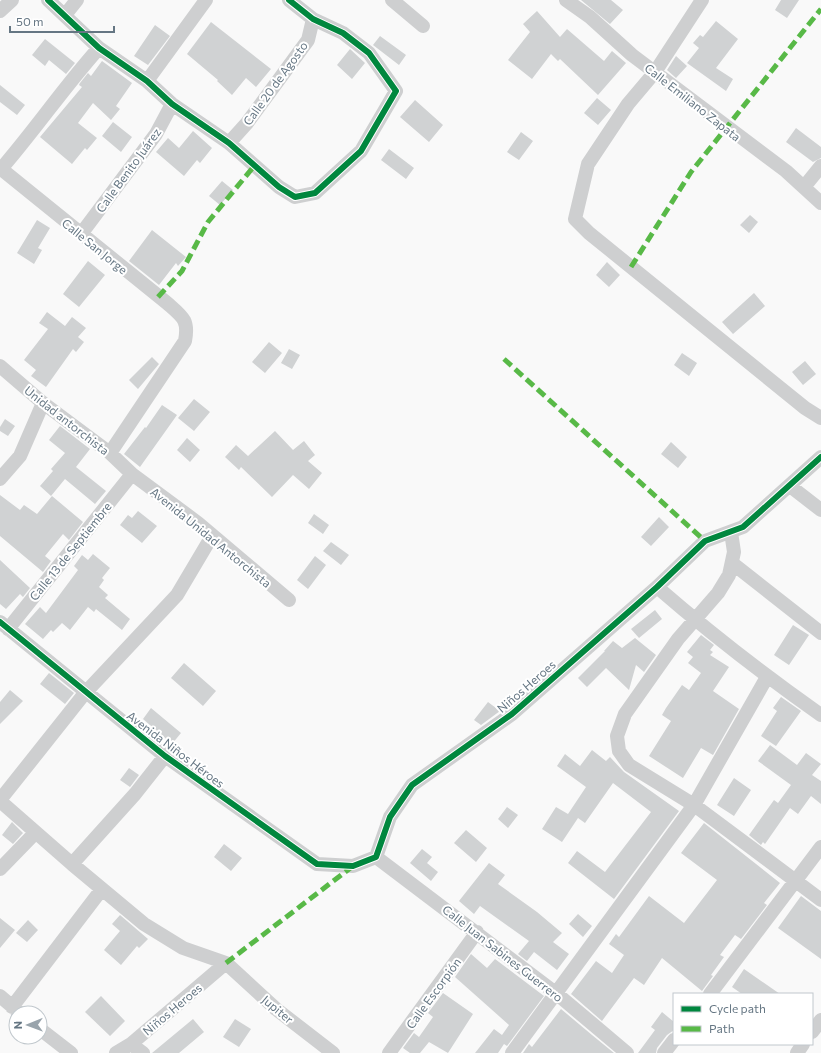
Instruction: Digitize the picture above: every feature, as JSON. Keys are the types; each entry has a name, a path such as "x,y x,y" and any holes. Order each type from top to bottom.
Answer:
{"street":[{"path":"0,11 12,0"},
{"path":"48,0 99,48 147,81 172,104 229,143 279,187 295,196 315,193 361,151 396,91 369,53 343,33 313,19 289,0"},
{"path":"65,15 77,0"},
{"path":"147,81 206,0"},
{"path":"392,0 423,26"},
{"name":"Calle Emiliano Zapata","path":"566,0 655,72 786,171 821,203"},
{"path":"702,0 655,72 628,104 588,164 575,220 589,233 805,408 821,418"},
{"name":"Calle 20 de Agosto","path":"229,143 247,123 308,40 313,19"},
{"path":"0,169 22,145 71,80 99,48"},
{"name":"Calle Benito Juárez","path":"81,234 156,134 172,104"},
{"path":"804,187 821,166"},
{"name":"Calle San Jorge","path":"0,169 182,316 188,326 185,341 110,453"},
{"name":"Unidad antorchista","path":"0,366 43,403 110,453 132,474"},
{"path":"0,479 20,456 43,403"},
{"name":"Niños Heroes","path":"376,857 390,817 412,785 512,714 657,587 705,541 743,527 790,486 821,456"},
{"name":"Avenida Unidad Antorchista","path":"132,474 212,536 289,600"},
{"name":"Calle 13 de Septiembre","path":"4,625 132,474"},
{"path":"790,486 821,510"},
{"path":"731,532 734,552 729,575 718,593 678,639 624,714 617,736 619,751 629,765 694,805 821,900"},
{"path":"212,536 177,595 86,693 0,800 36,833 144,924 183,948 226,963"},
{"path":"732,563 821,633"},
{"path":"657,587 695,620 767,677 821,715"},
{"name":"Avenida Niños Héroes","path":"4,625 165,756 317,864 353,866 376,857"},
{"path":"512,1053 557,994 694,805 767,677"},
{"path":"72,864 135,794 165,756"},
{"path":"0,869 36,833"},
{"path":"711,993 797,881 821,847"},
{"name":"Calle Juan Sabines Guerrero","path":"376,857 557,994 627,1053"},
{"path":"20,1005 102,889"},
{"name":"Calle Escorpión","path":"389,1053 477,932"},
{"name":"Niños Heroes","path":"116,1053 131,1044 226,963"},
{"name":"Jupiter","path":"226,963 276,1009 333,1053"},
{"path":"0,996 10,1005"},
{"path":"813,1031 821,1020"},
{"path":"48,1035 71,1053"},
{"path":"664,1053 673,1041"},
{"path":"131,1044 144,1053"}],"building":[{"path":"581,0 611,0 623,10 610,24"},
{"path":"781,0 799,0 787,18 775,10"},
{"path":"537,11 560,37 567,29 604,61 612,51 626,63 598,95 560,59 558,61 551,54 532,79 508,60 530,32 523,24"},
{"path":"716,21 738,39 716,68 733,79 726,91 687,63 699,48 693,43 700,35 703,37"},
{"path":"211,22 271,69 256,87 246,78 232,95 217,81 218,80 187,54"},
{"path":"155,25 170,36 148,65 134,56"},
{"path":"380,36 406,55 399,65 373,45"},
{"path":"45,39 75,63 66,74 49,60 45,66 32,55"},
{"path":"350,49 365,63 352,79 337,65"},
{"path":"676,56 687,66 676,78 667,70"},
{"path":"102,61 132,83 116,106 120,109 111,120 93,103 78,123 97,138 87,150 85,148 72,164 40,137 82,87 79,85 88,73 91,76"},
{"path":"0,85 25,105 17,115 0,102"},
{"path":"597,98 611,110 598,125 584,113"},
{"path":"415,100 443,125 429,142 400,117"},
{"path":"113,122 132,137 121,152 102,136"},
{"path":"796,128 821,147 821,158 813,162 786,142"},
{"path":"193,131 212,148 200,163 197,160 184,176 156,152 168,138 179,148"},
{"path":"521,132 533,141 519,160 507,152"},
{"path":"389,149 414,168 406,179 381,160"},
{"path":"222,181 233,190 220,205 209,196"},
{"path":"750,215 758,222 749,233 740,225"},
{"path":"37,220 50,228 38,248 42,250 34,264 17,253"},
{"path":"152,230 186,257 178,266 176,263 159,285 129,261"},
{"path":"88,261 105,275 79,307 63,294"},
{"path":"607,262 620,275 609,287 596,275"},
{"path":"754,293 765,306 733,334 722,322"},
{"path":"47,312 65,326 72,317 86,328 78,337 84,342 76,352 73,349 46,387 31,376 36,370 24,360 48,329 39,323"},
{"path":"269,342 282,353 265,373 252,362"},
{"path":"289,349 300,355 292,369 281,363"},
{"path":"682,353 697,363 689,376 674,365"},
{"path":"152,357 159,364 138,389 129,380"},
{"path":"805,361 816,374 803,385 792,372"},
{"path":"194,399 210,412 194,431 178,418"},
{"path":"162,405 177,415 140,467 124,454 145,427 146,428"},
{"path":"5,419 15,426 8,436 0,431 0,427"},
{"path":"60,426 90,449 76,467 106,491 95,504 65,479 51,496 40,486 53,471 51,469 65,453 49,440"},
{"path":"275,431 293,450 304,441 315,455 308,461 322,473 309,489 293,475 272,497 241,467 239,470 225,457 236,445 248,456"},
{"path":"187,438 200,450 190,462 177,450"},
{"path":"671,442 687,457 678,468 661,454"},
{"path":"0,495 20,510 24,505 37,514 52,496 83,522 69,540 63,534 45,556 51,561 43,572 0,536"},
{"path":"138,511 157,526 142,543 120,525 128,515 132,518"},
{"path":"314,514 329,525 323,534 308,523"},
{"path":"659,517 669,527 651,546 641,537"},
{"path":"331,542 349,555 341,565 323,551"},
{"path":"93,554 110,568 102,578 104,580 99,587 108,595 105,598 130,619 122,630 96,609 94,612 88,607 70,630 62,623 53,632 51,630 43,639 25,624 40,607 46,613 78,570 74,566 82,555 88,560"},
{"path":"315,556 326,565 308,589 297,580"},
{"path":"0,560 30,588 23,597 20,594 6,609 0,604"},
{"path":"655,610 662,619 639,638 631,629"},
{"path":"793,625 809,635 789,665 774,655"},
{"path":"701,635 714,645 710,650 713,652 710,655 729,667 713,691 739,709 713,755 701,748 683,778 649,756 671,721 662,715 666,708 682,685 689,690 701,673 688,663 693,657 687,652"},
{"path":"635,638 656,655 644,672 636,665 629,690 606,668 587,687 578,678 613,641 622,648"},
{"path":"184,663 216,691 203,706 171,678"},
{"path":"49,673 74,693 65,704 40,684"},
{"path":"10,690 23,701 0,724 0,702"},
{"path":"781,697 801,711 776,746 761,736 777,711 773,708"},
{"path":"488,702 500,711 481,725 474,720"},
{"path":"151,708 181,733 172,744 143,719"},
{"path":"770,745 797,765 806,753 821,764 812,775 821,781 821,804 811,796 798,814 790,808 765,844 763,842 761,845 749,835 774,800 778,803 791,785 758,761"},
{"path":"592,750 606,761 610,757 624,772 679,811 614,899 568,863 577,851 605,872 651,812 613,783 585,823 578,818 562,842 542,829 556,807 568,814 586,787 557,766 565,754 580,766"},
{"path":"129,768 139,775 130,787 120,780"},
{"path":"734,778 751,790 734,816 717,805"},
{"path":"507,807 518,815 508,828 498,819"},
{"path":"12,822 23,833 13,844 2,835"},
{"path":"704,823 780,883 764,903 767,905 741,939 735,935 720,955 724,957 702,991 662,958 644,985 634,978 602,1021 571,994 596,961 612,973 624,955 609,944 616,934 619,937 649,896 684,923 717,880 681,853"},
{"path":"466,830 487,848 476,862 454,843"},
{"path":"224,844 242,858 231,871 214,857"},
{"path":"422,849 432,857 427,863 438,872 431,881 410,863"},
{"path":"489,863 505,875 498,884 537,912 562,933 553,942 569,954 557,970 534,952 527,961 518,954 529,941 480,906 474,914 459,901"},
{"path":"801,896 821,911 821,959 778,928"},
{"path":"578,914 592,926 583,937 569,924"},
{"path":"120,915 148,939 139,948 137,946 121,965 104,950 120,931 112,924"},
{"path":"0,918 15,930 0,948"},
{"path":"28,920 38,930 27,942 16,933"},
{"path":"471,954 487,968 495,959 544,996 507,1046 504,1044 498,1053 475,1053 494,1029 502,1035 509,1025 455,977"},
{"path":"744,969 779,993 741,993 732,987"},
{"path":"443,993 473,1014 448,1053 429,1042 420,1053 410,1053 403,1048 414,1033 419,1037 433,1017 428,1013"},
{"path":"101,996 125,1021 110,1036 85,1012"},
{"path":"561,1009 614,1053 523,1053 529,1044 532,1047"},
{"path":"662,1012 673,1021 673,1031 667,1035 657,1048 656,1053 638,1053 655,1030 651,1027"},
{"path":"193,1019 204,1032 179,1053 152,1053"},
{"path":"235,1019 251,1029 239,1047 223,1037"}],"marked path":[{"path":"631,267 691,172 821,9"},
{"path":"158,297 182,271 208,222 255,165"},
{"path":"504,359 705,541"},
{"path":"226,963 353,866"}],"cycle path":[{"path":"48,0 99,48 147,81 172,104 229,143 279,187 295,197 315,193 361,151 396,91 369,53 343,33 313,19 289,0"},
{"path":"0,622 165,756 317,864 353,866 376,857 390,817 412,785 512,714 657,587 705,541 743,527 821,457"}]}
